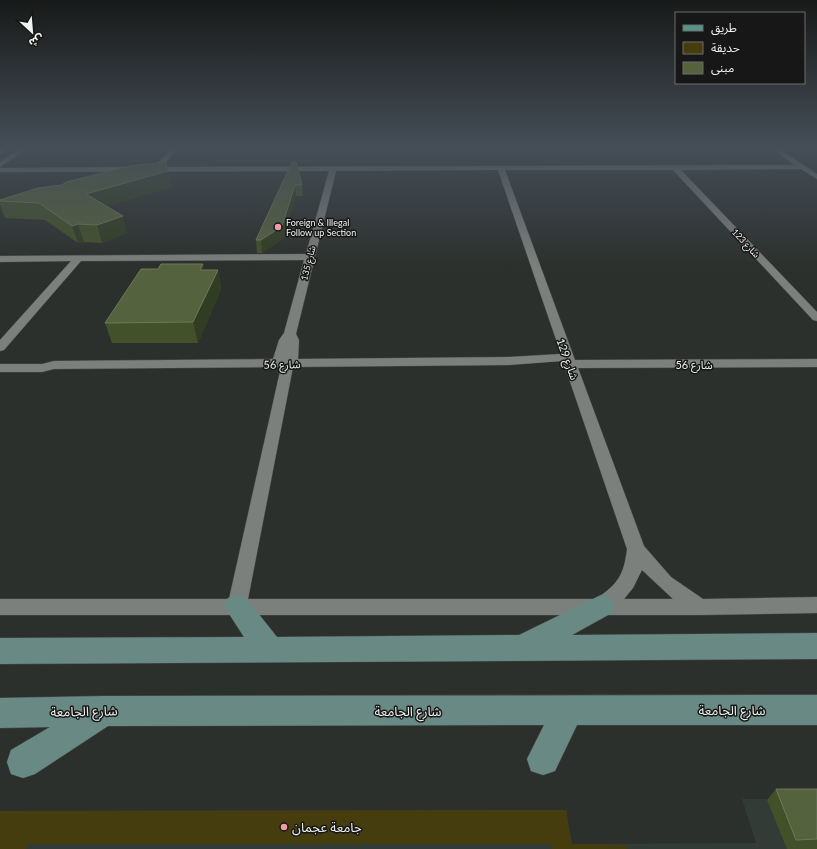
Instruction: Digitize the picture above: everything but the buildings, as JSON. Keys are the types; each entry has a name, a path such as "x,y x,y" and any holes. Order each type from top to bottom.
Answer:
{"main road":[{"path":"237,606 270,649"},
{"path":"522,648 601,606"},
{"path":"0,651 817,646"},
{"path":"543,759 569,710"},
{"name":"شارع الجامعة","path":"0,713 105,711 817,710"},
{"path":"23,762 105,711"}],"street":[{"name":"شارع 135","path":"237,606 286,363 293,340 290,334 328,188"},
{"name":"شارع 129","path":"508,188 636,549 646,565 661,580 679,595 701,607"},
{"name":"شارع 123","path":"694,188 817,318"},
{"path":"0,259 309,257"},
{"path":"0,347 78,259"},
{"name":"شارع 56","path":"0,368 42,368 54,366 509,361 520,364 817,363"},
{"name":"شارع 56","path":"0,362 46,363 54,366"},
{"name":"شارع 129","path":"601,606 618,594 630,579 635,564 636,549"},
{"path":"0,608 237,606 701,607 817,605"}],"shaded area":[{"name":"جامعة عجمان","path":"742,799 817,799 817,849 0,849 0,811 566,810 572,844 756,843"}],"green space":[{"name":"جامعة عجمان","path":"566,810 572,844 626,845 627,849 552,849 551,844 28,844 26,849 0,849 0,811"}],"place":[{"name":"Foreign & Illegal Follow up Section","path":"278,227"},
{"name":"جامعة عجمان","path":"284,827"}]}
